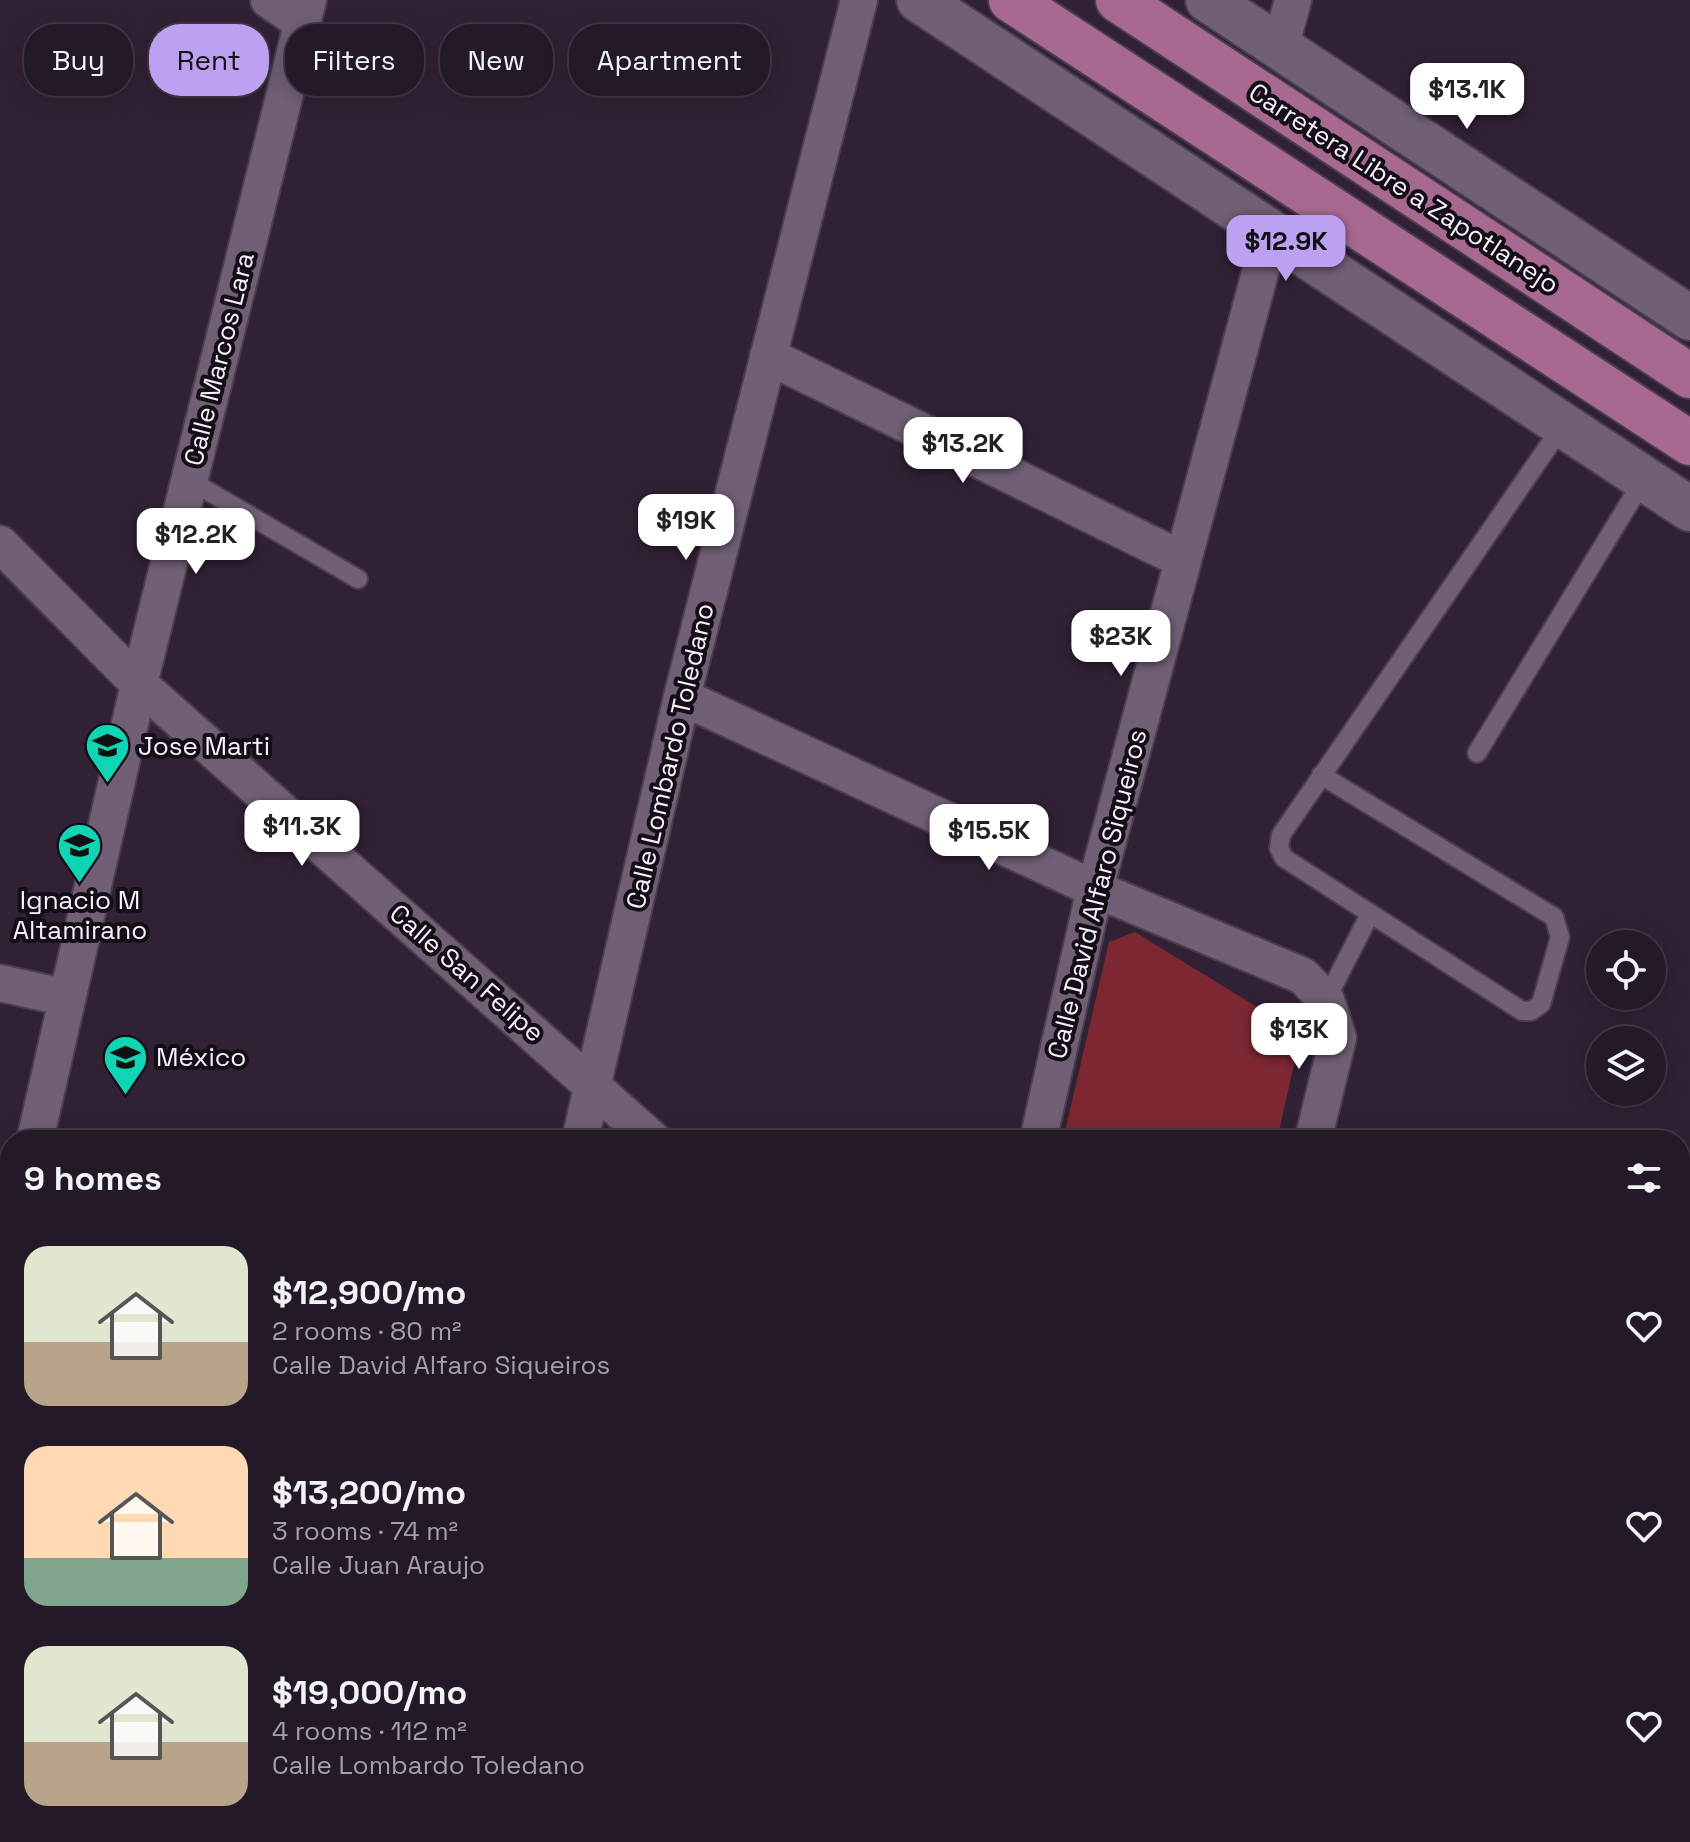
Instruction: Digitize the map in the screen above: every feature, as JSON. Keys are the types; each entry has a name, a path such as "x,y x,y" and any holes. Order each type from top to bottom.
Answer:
{"main road":[{"path":"1011,0 1690,443"},
{"name":"Carretera Libre a Zapotlanejo","path":"1118,0 1690,376"}],"street":[{"path":"269,0 305,11"},
{"name":"Calle Lombardo Toledano","path":"582,1130 682,697 859,0"},
{"path":"919,0 1690,509"},
{"path":"1208,0 1690,318"},
{"path":"1280,48 1293,0"},
{"name":"Calle Marcos Lara","path":"37,1130 139,684 305,11"},
{"name":"Calle David Alfaro Siqueiros","path":"1040,1130 1095,889 1271,232"},
{"path":"768,356 1183,560"},
{"name":"Calle San Felipe","path":"0,544 139,684 642,1130"},
{"path":"682,697 1095,889 1303,976 1326,1000 1338,1038 1315,1130"},
{"path":"0,983 67,998"}],"lane":[{"path":"1321,775 1554,917 1560,937 1541,1004 1531,1011 1522,1011 1284,858 1279,848 1281,835 1321,775 1563,425"},
{"path":"1477,753 1644,478"},
{"path":"189,480 358,579"},
{"path":"1326,1000 1370,914"}],"shaded area":[{"path":"1135,932 1301,1034 1279,1130 1065,1130 1109,942"}],"place":[{"name":"Jose Marti","path":"107,785"},
{"name":"Ignacio M Altamirano","path":"80,884"},
{"name":"México","path":"125,1096"}]}
